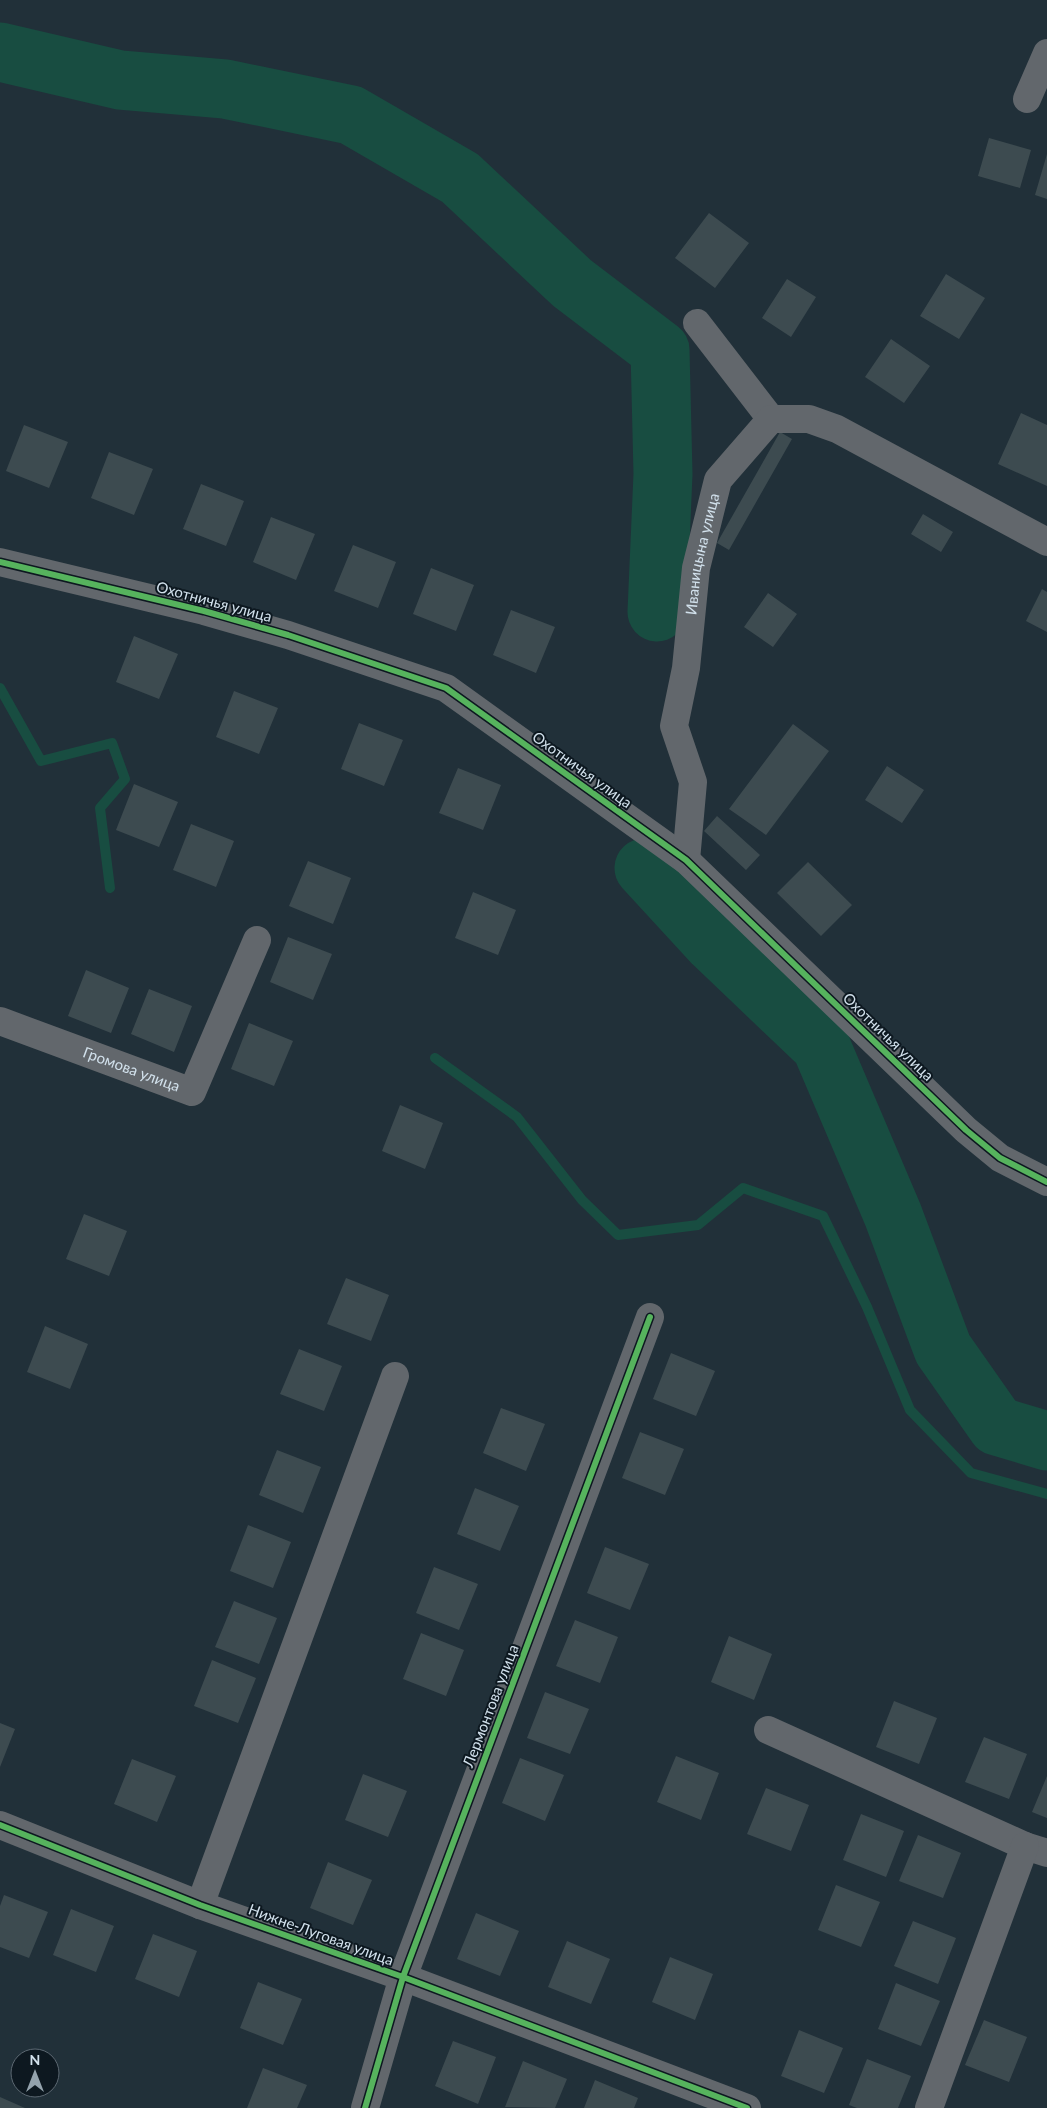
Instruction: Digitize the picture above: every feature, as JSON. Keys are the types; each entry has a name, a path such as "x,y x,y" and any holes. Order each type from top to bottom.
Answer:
{"street":[{"path":"1027,99 1047,53"},
{"path":"697,323 771,419 809,419 837,429 1047,542"},
{"name":"Иваницына улица","path":"686,860 693,782 674,726 686,668 696,568 718,480 771,419"},
{"name":"Охотничья улица","path":"0,562 204,611 288,635 446,688 686,860 966,1130 1000,1158 1047,1182"},
{"name":"Громова улица","path":"0,1021 192,1092 257,940"},
{"name":"Лермонтова улица","path":"366,2108 403,1977 650,1317"},
{"path":"200,1905 395,1376"},
{"path":"768,1730 1036,1850 929,2108"},
{"name":"Нижне-Луговая улица","path":"0,1825 200,1905 403,1977 748,2108"}],"building":[{"path":"989,138 1031,150 1020,188 978,176"},
{"path":"1047,154 1047,199 1035,195"},
{"path":"709,213 749,243 715,288 675,258"},
{"path":"946,274 985,298 959,339 920,316"},
{"path":"787,279 816,297 791,337 762,318"},
{"path":"891,339 930,366 904,403 865,377"},
{"path":"1021,413 1047,425 1047,486 998,464"},
{"path":"24,425 68,442 49,488 6,471"},
{"path":"780,432 792,439 729,550 717,543"},
{"path":"109,452 153,469 134,515 91,498"},
{"path":"201,484 244,501 226,546 183,529"},
{"path":"923,514 953,532 941,552 911,534"},
{"path":"271,517 315,534 296,580 253,562"},
{"path":"353,545 396,562 378,608 334,591"},
{"path":"431,568 474,585 456,631 413,614"},
{"path":"1042,589 1047,592 1047,632 1026,621"},
{"path":"768,593 797,614 773,647 744,627"},
{"path":"511,610 555,627 536,673 493,655"},
{"path":"134,636 178,654 159,699 116,682"},
{"path":"234,691 278,708 259,754 216,737"},
{"path":"359,723 403,740 384,786 341,769"},
{"path":"793,724 829,751 766,835 729,809"},
{"path":"887,766 924,790 902,823 865,800"},
{"path":"458,768 501,785 483,830 439,813"},
{"path":"134,784 178,802 159,847 116,830"},
{"path":"717,816 760,855 746,870 704,831"},
{"path":"191,824 234,841 216,887 173,870"},
{"path":"308,861 351,878 333,924 289,906"},
{"path":"808,862 852,905 821,936 777,893"},
{"path":"473,892 516,910 498,955 455,938"},
{"path":"288,937 332,954 313,1000 270,982"},
{"path":"86,970 129,988 111,1033 68,1016"},
{"path":"149,989 192,1006 174,1052 131,1034"},
{"path":"249,1023 293,1041 274,1086 231,1069"},
{"path":"400,1105 443,1123 425,1169 382,1151"},
{"path":"84,1214 127,1231 109,1276 66,1259"},
{"path":"346,1278 389,1295 371,1341 327,1324"},
{"path":"45,1326 88,1344 70,1389 27,1372"},
{"path":"299,1349 342,1366 324,1411 280,1394"},
{"path":"671,1353 715,1371 696,1416 653,1399"},
{"path":"501,1408 545,1424 526,1471 483,1453"},
{"path":"640,1432 684,1449 665,1495 622,1478"},
{"path":"277,1450 321,1467 303,1513 259,1495"},
{"path":"475,1488 519,1506 500,1551 457,1534"},
{"path":"248,1525 291,1542 273,1588 230,1571"},
{"path":"605,1547 649,1564 630,1610 587,1593"},
{"path":"434,1567 478,1584 459,1630 416,1613"},
{"path":"234,1601 277,1618 259,1664 215,1647"},
{"path":"575,1620 618,1637 600,1683 556,1666"},
{"path":"421,1633 464,1650 446,1696 403,1679"},
{"path":"729,1636 772,1654 754,1700 711,1682"},
{"path":"212,1660 256,1678 238,1723 194,1706"},
{"path":"545,1692 589,1709 570,1754 527,1738"},
{"path":"894,1701 937,1718 919,1764 876,1747"},
{"path":"0,1723 15,1729 0,1767"},
{"path":"984,1737 1027,1754 1009,1799 965,1782"},
{"path":"676,1756 719,1773 701,1820 657,1802"},
{"path":"520,1758 564,1775 545,1821 502,1803"},
{"path":"132,1759 176,1776 157,1822 114,1804"},
{"path":"363,1774 407,1791 388,1837 345,1820"},
{"path":"1047,1776 1047,1818 1032,1812"},
{"path":"766,1788 809,1805 791,1851 747,1834"},
{"path":"861,1814 904,1831 886,1877 843,1860"},
{"path":"918,1835 961,1853 943,1898 899,1881"},
{"path":"328,1862 372,1880 353,1925 310,1908"},
{"path":"836,1885 880,1902 861,1947 818,1930"},
{"path":"4,1895 48,1912 29,1958 0,1947 0,1906"},
{"path":"71,1909 114,1926 96,1972 53,1955"},
{"path":"476,1913 519,1931 500,1976 457,1959"},
{"path":"913,1921 956,1938 938,1984 894,1966"},
{"path":"153,1934 197,1951 179,1997 135,1979"},
{"path":"567,1941 610,1959 591,2004 548,1987"},
{"path":"670,1957 713,1974 695,2020 652,2002"},
{"path":"258,1982 302,1999 283,2045 240,2028"},
{"path":"896,1983 940,2001 921,2046 878,2029"},
{"path":"984,2020 1027,2037 1009,2082 965,2065"},
{"path":"799,2030 843,2048 824,2093 781,2076"},
{"path":"453,2041 496,2057 478,2104 435,2086"},
{"path":"867,2059 911,2076 898,2108 857,2108 849,2105"},
{"path":"523,2061 567,2079 555,2108 505,2107"},
{"path":"263,2068 307,2085 297,2108 247,2108"},
{"path":"595,2080 638,2098 634,2108 584,2108"},
{"path":"0,2097 25,2108 0,2108"}],"waterway":[{"path":"0,52 120,80 225,89 351,115 460,178 572,283 660,350 663,474 657,612"},
{"path":"0,688 41,761 112,743 125,779 100,808 110,888"},
{"path":"644,868 713,943 821,1046 893,1215 943,1349 997,1426 1047,1441"},
{"path":"435,1058 517,1117 582,1200 618,1235 698,1225 743,1188 823,1216 867,1307 910,1410 971,1473 1047,1494"}],"cycle path":[{"path":"0,562 204,611 288,635 446,688 686,860 966,1130 1000,1158 1047,1182"},
{"path":"365,2108 403,1977 650,1317"},
{"path":"0,1825 200,1905 403,1977 747,2108"}]}
